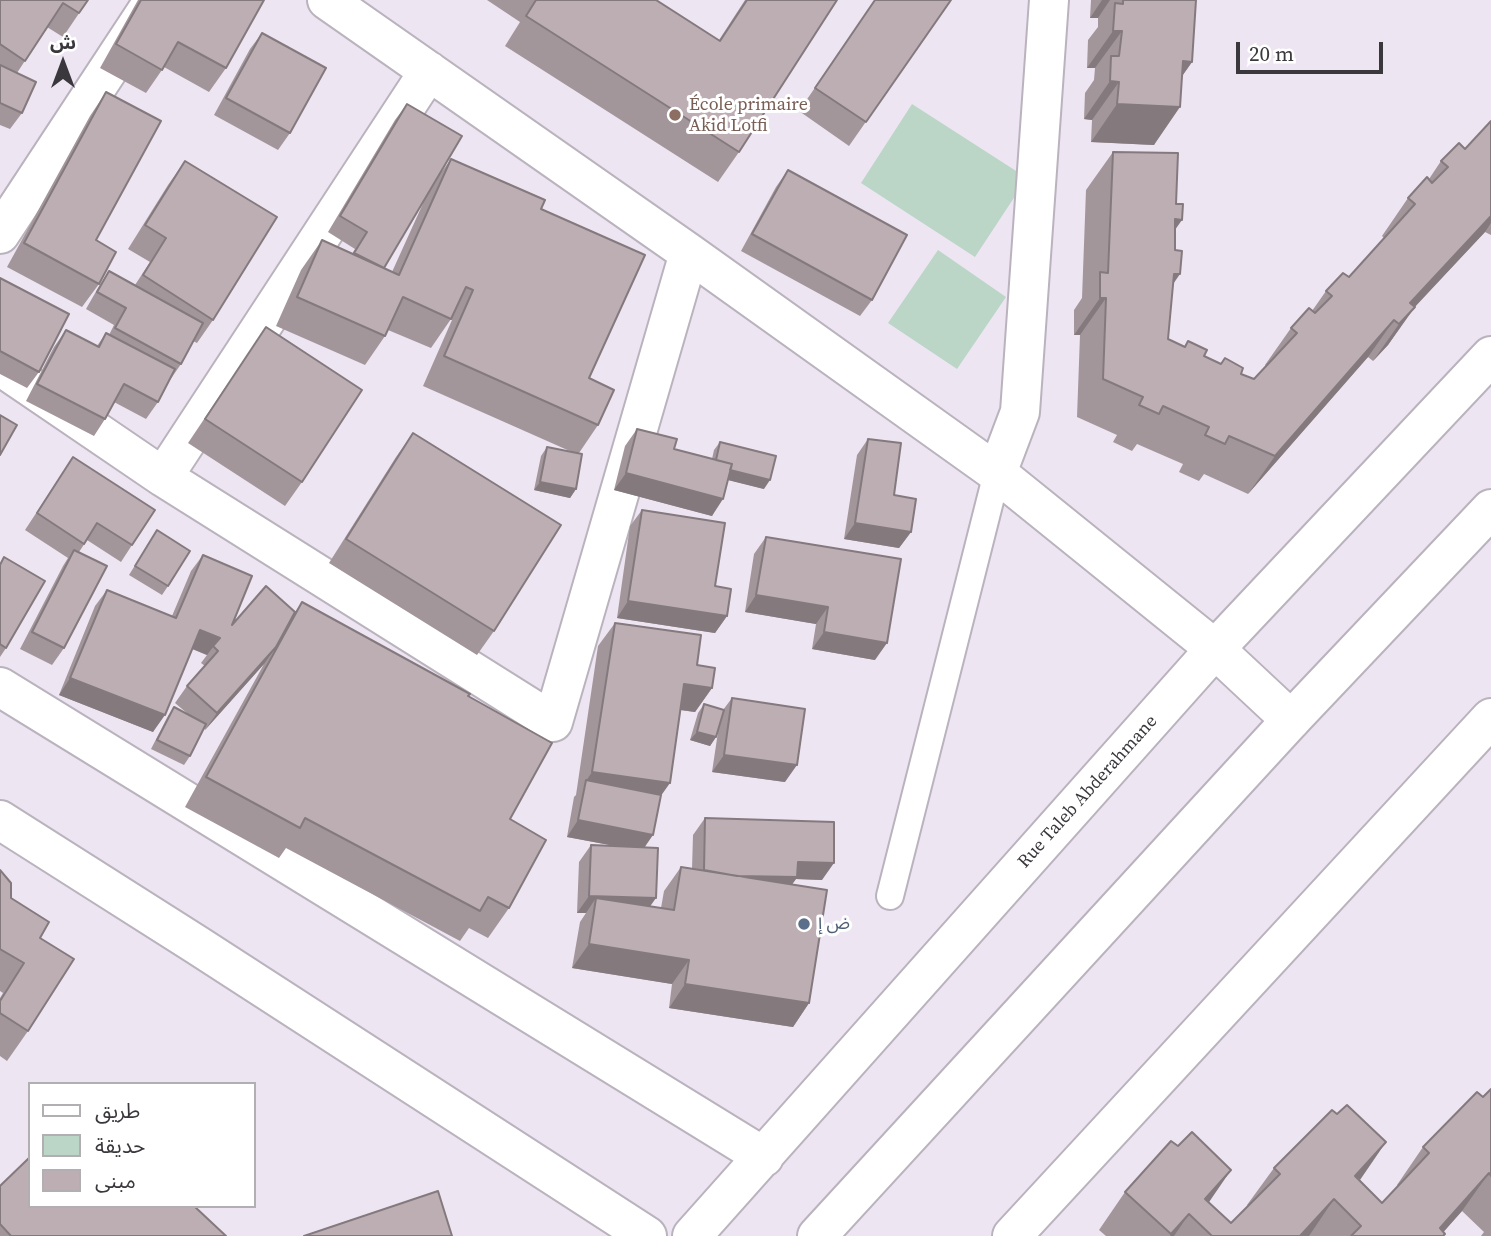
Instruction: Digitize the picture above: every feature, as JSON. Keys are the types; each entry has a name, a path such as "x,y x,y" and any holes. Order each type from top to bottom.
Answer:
{"street":[{"path":"0,234 154,0"},
{"path":"327,0 997,473 1216,649 1291,720"},
{"path":"997,473 1020,412 1049,0"},
{"path":"163,477 429,71"},
{"path":"0,366 163,477 553,722 689,253"},
{"name":"Rue Taleb Abderahmane","path":"692,1236 1216,649 1491,356"},
{"path":"817,1236 1291,720 1491,509"},
{"path":"0,687 764,1157"},
{"path":"1012,1236 1491,718"},
{"path":"0,820 647,1236"}],"lane":[{"path":"890,896 997,473"}],"green space":[{"path":"912,104 1027,178 975,257 861,183"},
{"path":"938,250 1006,297 957,369 888,323"}],"building":[{"path":"0,0 88,0 79,13 63,3 25,61 0,44"},
{"path":"141,0 264,0 226,68 178,42 162,70 116,44"},
{"path":"536,0 656,0 720,41 747,0 837,0 739,152 526,16"},
{"path":"875,0 951,0 866,122 815,88"},
{"path":"1123,0 1196,0 1192,62 1183,61 1180,107 1117,104 1119,82 1110,81 1111,56 1119,56 1122,31 1113,31 1115,3 1123,4"},
{"path":"262,33 326,68 290,133 226,98"},
{"path":"0,65 36,82 22,113 0,103"},
{"path":"106,92 161,121 96,240 116,252 99,284 24,243"},
{"path":"407,104 462,136 384,268 354,253 367,232 340,216"},
{"path":"1491,121 1491,216 1410,303 1415,307 1399,324 1394,320 1275,456 1229,436 1225,444 1205,435 1209,427 1163,406 1159,414 1139,405 1143,397 1103,379 1106,298 1100,298 1100,272 1108,273 1113,152 1178,153 1176,204 1183,204 1182,220 1175,219 1175,250 1182,251 1180,274 1174,274 1168,339 1185,347 1188,341 1207,350 1204,356 1221,364 1225,358 1243,368 1241,374 1254,379 1297,333 1291,328 1309,308 1315,313 1332,296 1326,291 1343,273 1349,277 1415,204 1408,198 1427,177 1432,183 1448,167 1441,161 1459,143 1465,149"},
{"path":"451,159 545,200 541,209 645,255 589,378 614,390 598,425 444,356 473,290 466,287 451,319 403,297 385,336 297,297 322,240 399,275"},
{"path":"185,161 277,217 213,320 143,275 166,238 145,225"},
{"path":"788,170 907,235 872,300 752,234"},
{"path":"109,271 203,323 181,364 115,328 126,308 97,292"},
{"path":"0,278 69,314 39,372 0,351"},
{"path":"266,327 362,390 302,482 205,419"},
{"path":"66,330 99,347 106,333 175,369 158,402 124,384 105,419 37,384"},
{"path":"0,415 17,425 0,455"},
{"path":"637,429 677,439 674,449 732,464 723,499 626,473"},
{"path":"413,433 561,525 494,631 346,539"},
{"path":"868,439 901,443 894,495 916,499 911,532 855,523"},
{"path":"720,442 776,456 770,480 730,470 732,464 716,460"},
{"path":"547,447 582,454 576,489 540,482"},
{"path":"73,457 155,510 132,545 97,523 84,544 37,513"},
{"path":"642,510 725,523 715,586 731,589 727,616 628,601"},
{"path":"157,530 190,551 168,586 135,566"},
{"path":"766,537 901,559 887,643 824,632 828,607 756,595"},
{"path":"74,550 107,566 64,648 32,632"},
{"path":"203,555 252,576 232,625 266,586 295,612 276,647 217,713 187,686 218,651 213,646 220,638 200,630 165,715 70,678 107,590 176,618"},
{"path":"4,557 45,581 6,648 0,644 0,565"},
{"path":"302,602 470,694 468,696 552,743 510,819 546,840 509,908 488,897 480,911 305,818 300,828 206,777"},
{"path":"615,623 701,635 697,665 715,668 712,688 684,684 670,783 592,772"},
{"path":"732,698 805,709 797,765 724,755"},
{"path":"704,704 724,710 716,737 697,732"},
{"path":"174,707 206,724 190,756 157,740"},
{"path":"586,780 661,795 653,835 578,820"},
{"path":"705,818 834,822 834,863 798,862 797,877 737,876 704,870"},
{"path":"591,845 658,848 656,898 589,896"},
{"path":"681,867 827,890 809,1003 685,984 689,960 589,944 596,898 674,910"},
{"path":"0,870 11,883 11,898 49,922 40,938 74,959 28,1031 0,1013 0,1001 24,963 0,949"},
{"path":"1491,1089 1491,1176 1489,1173 1440,1228 1445,1234 1443,1236 1351,1236 1361,1226 1334,1199 1300,1236 1212,1236 1189,1214 1171,1234 1125,1192 1171,1141 1178,1146 1192,1132 1231,1170 1205,1199 1231,1223 1280,1174 1274,1168 1332,1110 1337,1114 1347,1105 1386,1142 1355,1176 1382,1203 1429,1153 1423,1147 1477,1092 1483,1097"},
{"path":"28,1159 28,1208 196,1208 226,1236 11,1236 0,1224 0,1186"},
{"path":"438,1191 452,1236 304,1236"}],"place":[{"name":"École primaire Akid Lotfi","path":"675,115"},
{"name":"ض إ","path":"804,924"}]}
